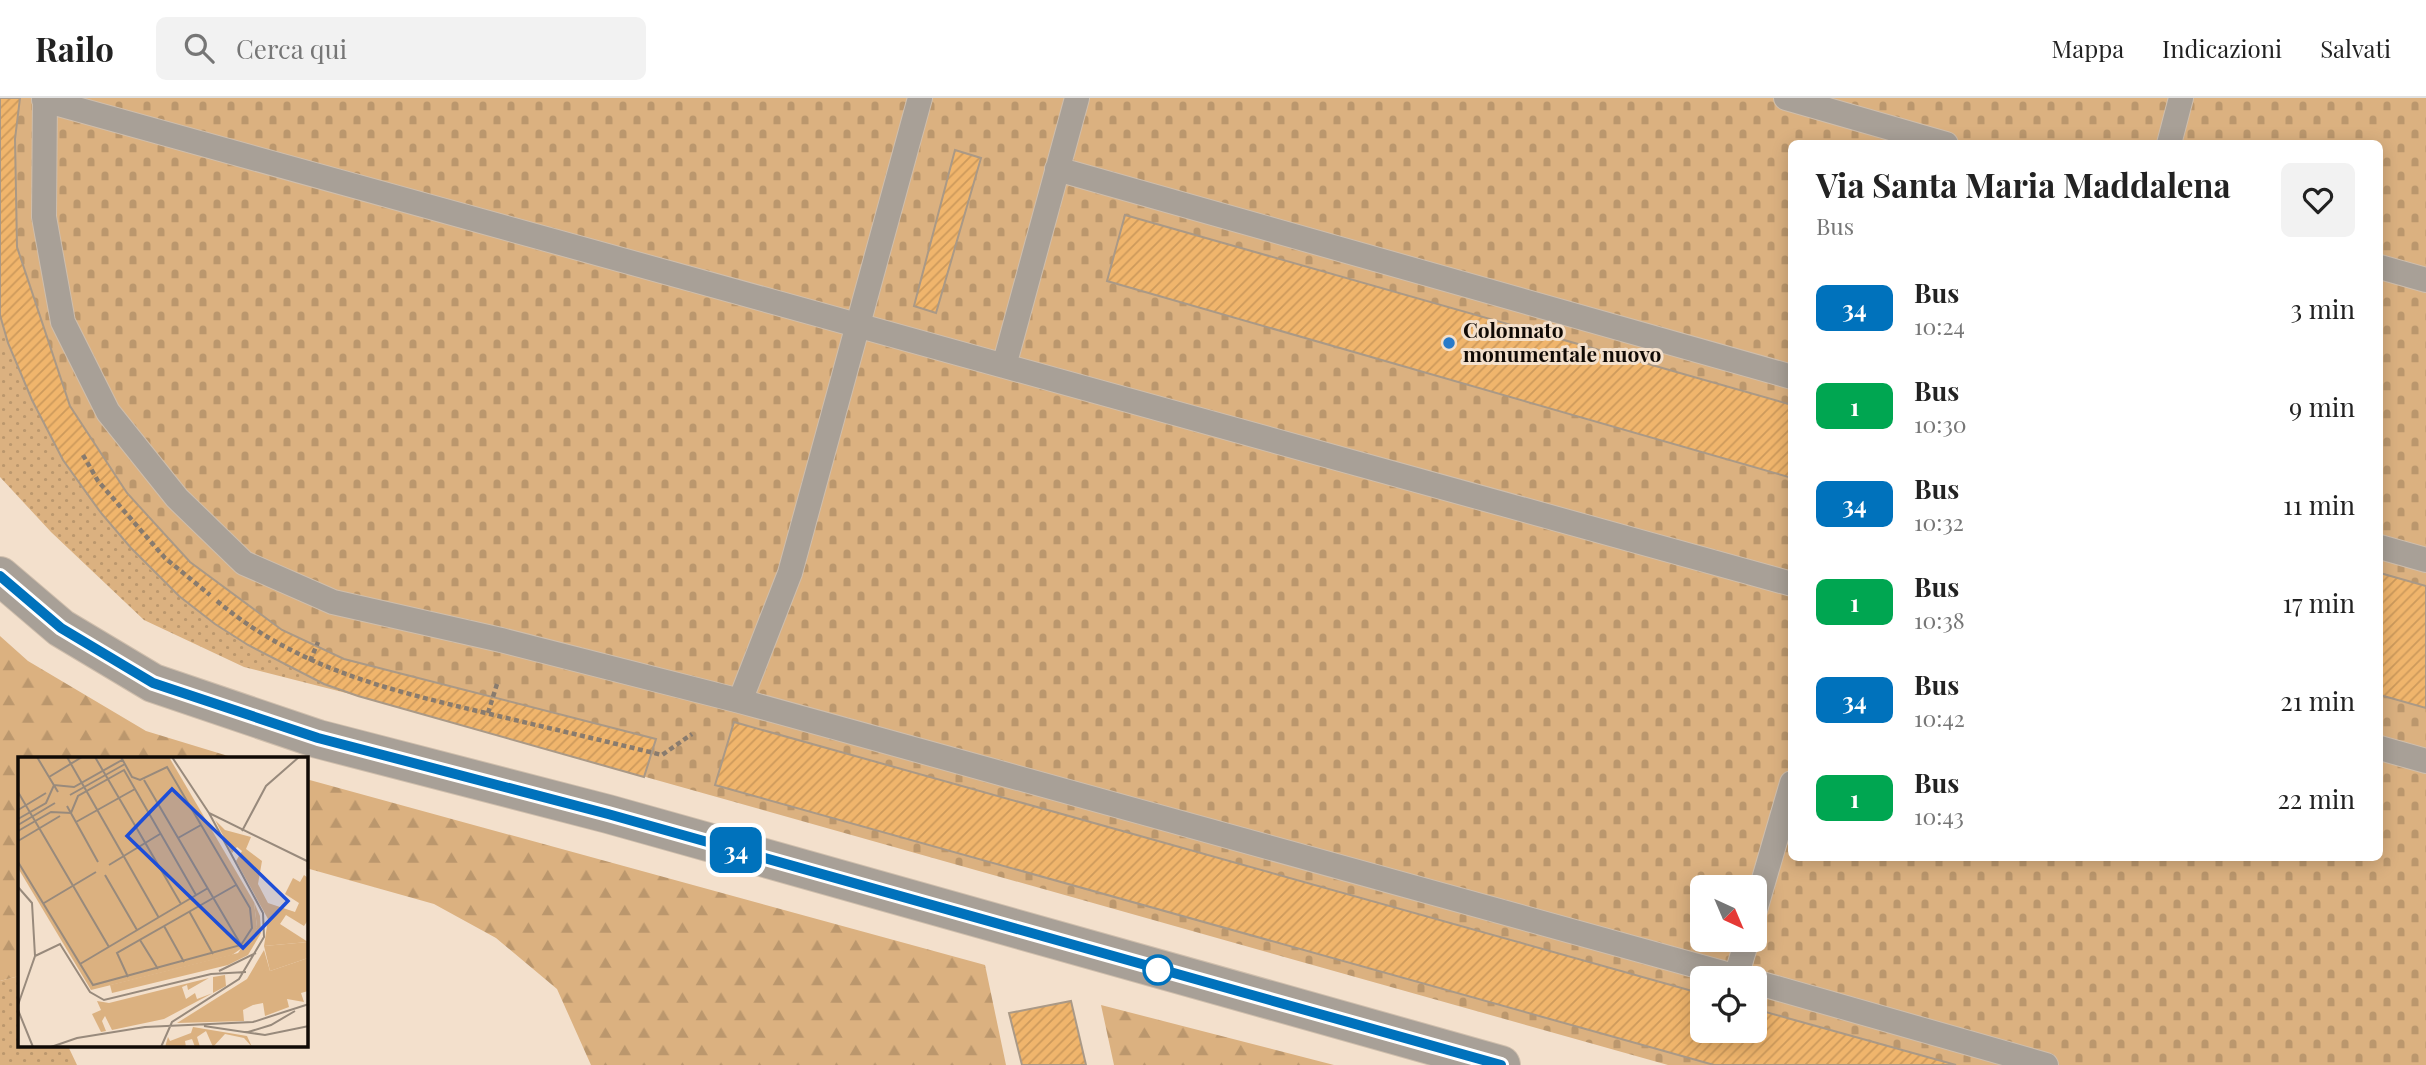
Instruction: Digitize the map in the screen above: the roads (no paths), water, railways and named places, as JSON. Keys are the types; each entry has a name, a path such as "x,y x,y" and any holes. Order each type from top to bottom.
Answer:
{"street":[{"path":"0,576 61,628 153,683 318,738 608,814 1501,1065"}],"lane":[{"path":"740,701 790,573 920,98"},
{"path":"1003,366 1077,98"},
{"path":"1786,98 1932,140"},
{"path":"2170,140 2181,98"},
{"path":"1697,966 740,701 501,640 333,602 244,563 177,498 108,412 63,322 44,217 45,99 1788,583"},
{"path":"1057,169 1788,376"},
{"path":"2383,268 2426,280"},
{"path":"2383,548 2426,560"},
{"path":"2383,749 2426,761"},
{"path":"1765,875 1788,797"},
{"path":"1767,986 2046,1065"}],"place":[{"name":"Colonnato monumentale nuovo","path":"1449,343"}]}
